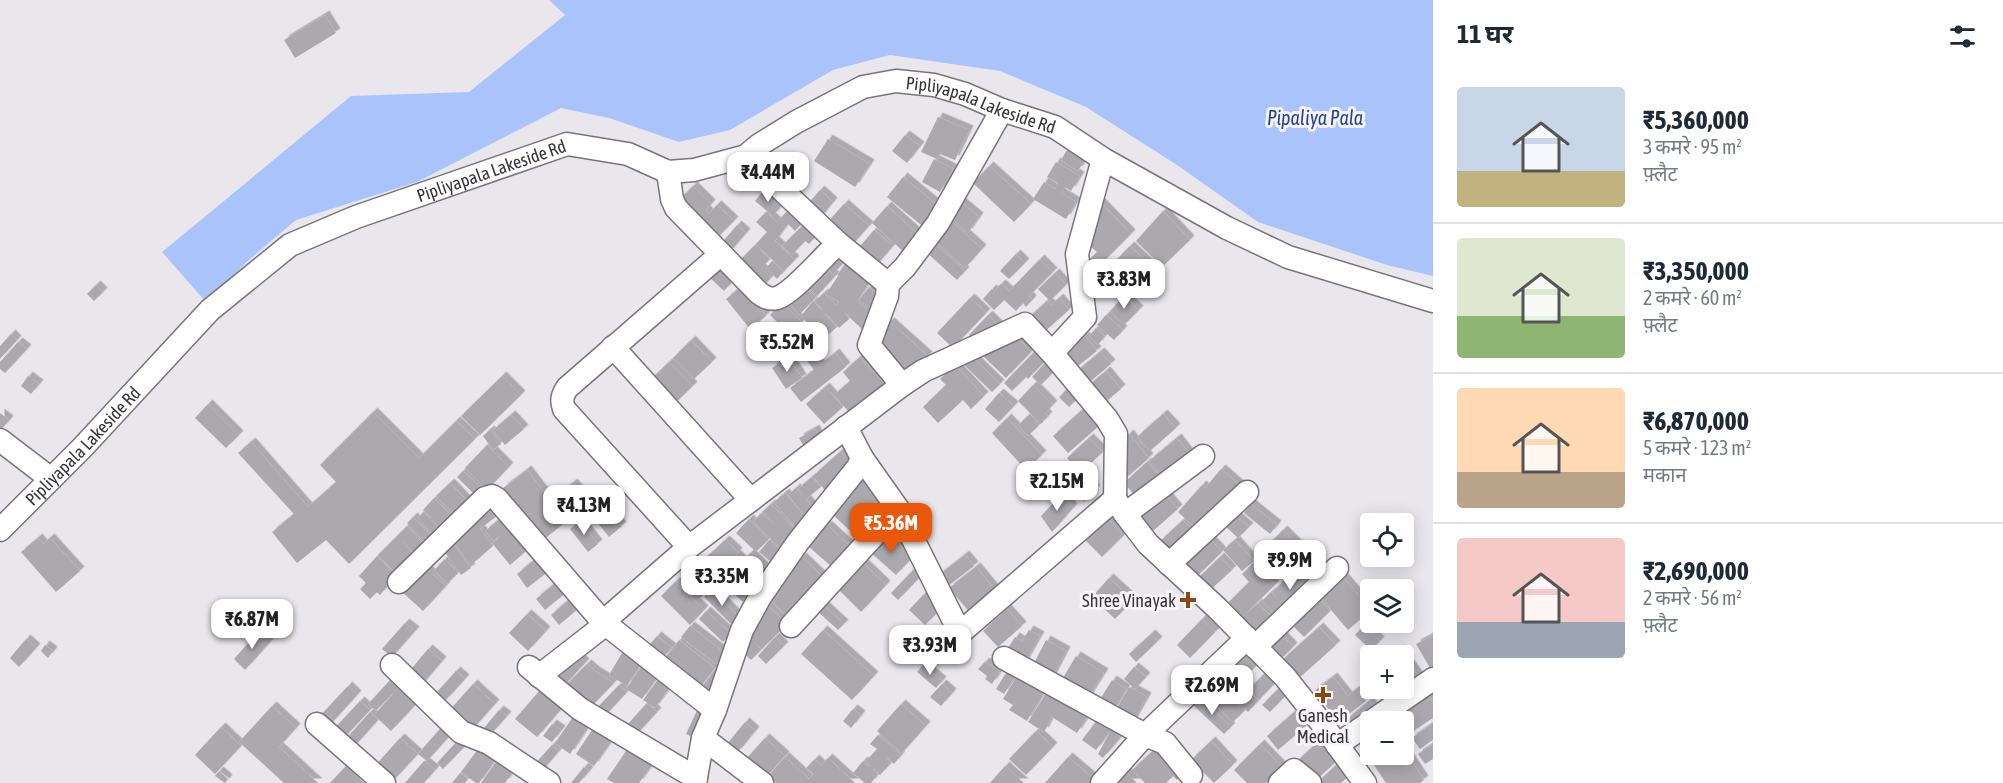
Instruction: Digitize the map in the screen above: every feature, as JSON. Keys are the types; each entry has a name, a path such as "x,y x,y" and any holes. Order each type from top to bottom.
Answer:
{"street":[{"name":"Pipliyapala Lakeside Rd","path":"0,530 210,310 290,245 356,217 567,144 628,154 668,172 694,170 746,156 796,122 863,87 896,81 934,85 1055,127 1103,159 1227,228 1288,257 1433,301"},
{"path":"902,385 869,345 887,296 888,284 906,267 938,223 1002,110"},
{"path":"746,156 838,243 888,284"},
{"path":"1052,353 1085,318 1077,254 1103,159"},
{"path":"668,172 672,199 676,208 759,293 768,298 777,298 789,291 838,243"},
{"path":"689,548 564,409 561,402 562,395 567,388 721,254"},
{"path":"862,458 858,467 798,542 760,597 742,630 704,738 695,780 580,709 534,672 604,623 689,548 902,385 923,371 1025,324 1107,419 1116,434 1120,507 1148,544 1285,677 1365,783"},
{"path":"613,347 751,500"},
{"path":"846,427 862,458 898,509 960,633 1120,507 1203,456"},
{"path":"0,440 51,479"},
{"path":"1169,564 1247,492"},
{"path":"399,582 485,498 492,496 604,623 715,710"},
{"path":"791,626 898,509"},
{"path":"1102,783 1145,735 1337,568"},
{"path":"1004,658 1145,735 1165,743 1191,775"},
{"path":"392,665 461,732 489,742 549,783"},
{"path":"1337,745 1433,679"},
{"path":"317,724 384,783"},
{"path":"704,738 762,783"},
{"path":"1280,783 1294,770 1310,783"}],"water":[{"name":"Pipaliya Pala","path":"549,0 1433,0 1433,276 1387,265 1258,222 1177,165 1086,107 1000,71 890,55 833,70 730,130 679,142 609,118 561,108 417,182 296,220 251,258 206,302 162,252 351,96 469,92 565,15"}],"building":[{"path":"325,15 336,33 295,58 284,40"},
{"path":"938,117 969,130 955,160 940,154 937,159 921,152"},
{"path":"905,135 920,146 907,163 892,151"},
{"path":"828,139 870,164 855,187 814,161"},
{"path":"1067,150 1084,161 1078,171 1061,160"},
{"path":"934,159 953,169 940,192 922,182"},
{"path":"1056,162 1080,176 1071,191 1065,187 1061,193 1076,202 1066,219 1033,199 1044,182 1055,189 1058,183 1047,177"},
{"path":"989,166 1031,204 1014,222 973,183"},
{"path":"903,177 942,209 926,229 887,197"},
{"path":"693,186 711,204 706,210 709,213 717,205 734,221 715,240 677,202"},
{"path":"764,190 782,205 773,216 755,201"},
{"path":"820,190 833,202 820,218 806,206"},
{"path":"1098,200 1131,234 1091,274 1083,266 1097,252 1083,240"},
{"path":"961,202 979,217 968,233 952,218"},
{"path":"844,204 869,226 851,246 826,224"},
{"path":"792,206 806,219 795,231 788,224 775,241 795,260 784,271 756,244 767,232 756,222 766,212 777,222"},
{"path":"887,206 921,237 906,254 872,223"},
{"path":"1163,211 1190,240 1162,267 1136,241"},
{"path":"949,219 982,249 965,268 932,238"},
{"path":"807,221 820,232 809,244 805,241 792,255 782,246"},
{"path":"737,225 746,233 729,253 720,245"},
{"path":"874,230 893,246 874,268 855,252"},
{"path":"934,243 965,271 957,280 926,252"},
{"path":"755,245 770,259 761,268 771,278 760,289 735,265"},
{"path":"1130,246 1152,267 1138,280 1117,259"},
{"path":"842,254 847,259 833,274 826,267"},
{"path":"1016,254 1025,263 1009,279 1000,271"},
{"path":"1040,259 1053,272 1029,296 1032,300 1026,307 1023,303 1016,311 1004,300 994,310 983,299 992,289 994,291 1001,284 1009,291"},
{"path":"772,261 783,272 777,279 766,268"},
{"path":"847,261 872,278 857,301 877,317 865,332 844,312 849,319 839,328 815,301 824,293 836,305 839,302 826,294 838,276 849,283 837,275"},
{"path":"718,262 736,278 724,291 706,274"},
{"path":"825,268 835,276 817,296 807,286"},
{"path":"1055,273 1066,285 1050,301 1038,289"},
{"path":"801,283 816,297 799,315 786,298"},
{"path":"96,285 103,292 94,301 87,294"},
{"path":"742,286 766,316 750,329 726,299"},
{"path":"869,287 884,298 875,311 859,300"},
{"path":"1124,296 1139,310 1124,325 1110,311"},
{"path":"970,298 986,313 953,348 937,333"},
{"path":"1059,298 1069,310 1043,333 1027,319 1047,301 1051,305"},
{"path":"813,301 837,327 823,339 801,316"},
{"path":"782,302 802,322 789,334 770,315"},
{"path":"988,315 1002,329 975,341 969,335"},
{"path":"1106,315 1123,330 1114,340 1097,325"},
{"path":"890,322 928,356 904,381 874,349 884,327"},
{"path":"806,323 819,336 807,348 820,365 835,353 846,367 801,402 790,388 814,370 799,350 805,345 795,335"},
{"path":"1096,328 1105,336 1098,345 1089,336"},
{"path":"11,334 17,340 0,359 0,346"},
{"path":"1014,334 1031,352 1006,378 983,356"},
{"path":"1085,336 1097,351 1074,369 1062,354"},
{"path":"691,340 712,362 694,379 673,358"},
{"path":"18,342 27,349 5,373 0,369 0,362"},
{"path":"1036,350 1046,360 1028,379 1026,377 1012,391 1004,383"},
{"path":"1100,352 1111,364 1086,385 1076,372"},
{"path":"968,353 1000,384 992,392 960,361"},
{"path":"788,357 802,378 786,389 772,368"},
{"path":"860,357 884,383 866,399 854,418 834,395 850,381 843,372"},
{"path":"1047,361 1056,369 1041,385 1032,377"},
{"path":"669,362 693,386 671,407 648,382"},
{"path":"955,365 984,396 971,409 963,400 938,423 923,407 946,385 940,379"},
{"path":"1106,371 1121,389 1102,405 1087,387"},
{"path":"28,376 39,384 31,394 21,386"},
{"path":"502,376 521,395 480,435 461,416"},
{"path":"1033,385 1053,405 1045,413 1048,416 1041,424 1018,401"},
{"path":"1070,386 1080,396 1069,407 1059,397"},
{"path":"825,387 843,407 824,424 806,404"},
{"path":"999,393 1014,406 999,422 985,409"},
{"path":"208,404 239,435 226,448 195,418"},
{"path":"1083,409 1099,426 1068,453 1053,436"},
{"path":"373,412 419,458 456,421 475,439 349,564 326,540 297,563 272,532 294,514 238,453 251,442 308,507 336,482 320,465"},
{"path":"0,413 9,420 2,429 0,427"},
{"path":"1030,414 1039,425 1028,436 1018,425"},
{"path":"1163,414 1176,428 1150,451 1137,437"},
{"path":"511,415 524,429 505,445 493,430"},
{"path":"1007,418 1042,455 1026,470 992,433"},
{"path":"815,429 821,441 806,450 799,438"},
{"path":"490,430 501,444 493,450 483,436"},
{"path":"1129,434 1149,458 1125,479 1123,440"},
{"path":"1089,438 1103,452 1080,473 1067,458"},
{"path":"1177,438 1191,456 1163,478 1149,461"},
{"path":"487,445 509,467 487,490 465,468"},
{"path":"841,451 850,467 828,494 813,476"},
{"path":"1147,462 1161,478 1138,499 1124,483"},
{"path":"1221,469 1242,487 1226,505 1217,497 1224,505 1200,532 1178,512 1202,485 1205,488"},
{"path":"527,470 568,520 542,541 524,518 533,511 524,517 503,488"},
{"path":"463,471 480,487 474,494 457,477"},
{"path":"812,477 821,487 806,499 815,510 806,517 788,495 796,488 804,497 798,489"},
{"path":"862,477 889,503 861,541 830,512 842,499 847,503 842,497"},
{"path":"1077,481 1083,487 1088,482 1096,489 1084,501 1070,488"},
{"path":"450,483 470,504 456,517 436,496"},
{"path":"573,483 589,502 570,517 554,498"},
{"path":"1162,490 1178,509 1153,531 1136,511"},
{"path":"785,493 807,519 796,528 774,502"},
{"path":"1063,493 1073,508 1052,532 1041,516"},
{"path":"434,498 452,517 441,528 423,510"},
{"path":"602,502 622,526 609,537 589,512"},
{"path":"771,504 796,531 781,549 753,521 762,513 779,529 762,512"},
{"path":"1251,504 1277,525 1270,534 1244,513"},
{"path":"497,506 502,512 480,529 493,546 471,565 452,540"},
{"path":"424,512 439,529 433,535 417,518"},
{"path":"1232,513 1249,527 1238,538 1222,523"},
{"path":"506,514 532,546 510,565 492,543 504,534 493,541 485,531"},
{"path":"1105,516 1124,535 1102,557 1083,538"},
{"path":"413,517 434,539 427,545 407,523"},
{"path":"749,519 769,539 756,552 736,533"},
{"path":"1183,520 1194,532 1171,553 1160,541"},
{"path":"580,521 598,544 588,552 570,529"},
{"path":"827,525 851,547 832,567 808,546"},
{"path":"407,526 427,548 418,557 401,540 418,559 399,577 378,555"},
{"path":"1283,530 1308,555 1287,576 1262,551"},
{"path":"886,533 913,557 896,575 869,551"},
{"path":"1207,536 1222,552 1192,581 1176,565"},
{"path":"38,538 43,544 50,538 80,571 56,592 21,552"},
{"path":"725,540 738,552 736,554 743,561 750,553 771,573 764,581 746,564 735,576 715,557 735,578 738,574 755,589 743,602 726,586 720,592 696,567"},
{"path":"769,540 786,554 776,566 759,552"},
{"path":"1235,540 1254,561 1242,571 1223,550"},
{"path":"451,541 471,568 461,575 442,548"},
{"path":"965,555 974,566 948,586 939,575"},
{"path":"377,556 396,576 380,595 377,592 370,599 360,589 366,583 359,576"},
{"path":"538,557 549,571 527,588 517,574"},
{"path":"802,557 826,580 789,618 765,595 778,580 785,586 780,580"},
{"path":"1220,557 1232,570 1208,592 1196,580"},
{"path":"445,559 458,573 447,584 434,570"},
{"path":"861,561 886,585 861,612 836,587"},
{"path":"1253,563 1275,585 1240,619 1258,603 1276,622 1257,641 1224,607 1249,582 1242,574"},
{"path":"1301,565 1317,581 1279,618 1262,601 1271,592 1281,602 1272,592"},
{"path":"424,567 446,586 423,611 401,591"},
{"path":"691,567 711,587 697,601 677,581"},
{"path":"976,567 995,590 971,614 949,588"},
{"path":"915,568 922,575 898,600 891,593"},
{"path":"1339,572 1360,597 1360,620 1348,630 1315,591"},
{"path":"1109,578 1133,600 1115,619 1092,597"},
{"path":"558,581 567,592 545,610 536,599"},
{"path":"675,582 704,610 690,625 661,596"},
{"path":"712,590 739,617 732,625 704,597"},
{"path":"927,591 943,607 925,625 909,610"},
{"path":"1314,594 1330,611 1304,637 1288,621"},
{"path":"571,598 579,608 559,625 551,615"},
{"path":"820,602 844,624 838,630 814,608"},
{"path":"765,603 787,624 762,649 755,643 761,650 751,660 738,647"},
{"path":"1007,609 1022,626 998,647 983,631"},
{"path":"706,611 731,634 723,642 699,619"},
{"path":"527,614 546,631 528,651 509,633"},
{"path":"1202,619 1215,632 1190,658 1177,645"},
{"path":"405,623 415,631 392,657 382,649"},
{"path":"690,626 725,653 716,664 681,637"},
{"path":"1319,627 1336,645 1298,679 1281,661"},
{"path":"1360,629 1360,633 1372,633 1380,641 1376,645 1366,645 1355,635"},
{"path":"260,630 271,641 245,670 234,659"},
{"path":"823,630 874,676 852,700 801,654"},
{"path":"1029,630 1040,636 1024,664 1005,653 1015,637 1022,641"},
{"path":"1277,630 1293,647 1279,661 1263,644"},
{"path":"1151,634 1158,641 1136,662 1129,654"},
{"path":"1433,635 1433,673 1416,644"},
{"path":"657,636 672,648 661,660 646,649"},
{"path":"775,637 784,646 766,664 758,656"},
{"path":"926,638 934,646 920,660 912,652"},
{"path":"26,639 36,648 19,667 10,658"},
{"path":"679,640 715,668 697,691 661,663"},
{"path":"1046,640 1066,651 1051,680 1031,669"},
{"path":"45,645 53,651 48,658 41,651"},
{"path":"625,648 644,660 627,686 609,675"},
{"path":"428,649 442,661 421,686 407,674"},
{"path":"1248,650 1260,662 1240,682 1228,670"},
{"path":"911,652 917,658 911,664 905,659"},
{"path":"575,654 585,663 562,688 552,679"},
{"path":"1076,656 1104,673 1087,700 1060,683"},
{"path":"985,662 1000,671 992,684 985,679 987,676 978,669"},
{"path":"587,664 614,683 588,710 563,688"},
{"path":"643,664 659,674 642,699 626,689"},
{"path":"923,665 942,681 936,688 917,672"},
{"path":"1134,667 1146,677 1135,689 1124,679"},
{"path":"716,668 724,674 712,702 698,692"},
{"path":"1009,668 1017,673 1004,694 996,689"},
{"path":"1268,670 1278,680 1259,700 1249,689"},
{"path":"1414,670 1420,679 1414,683"},
{"path":"456,671 465,679 445,701 436,693"},
{"path":"1227,673 1257,702 1248,712 1218,683"},
{"path":"1017,676 1044,692 1027,721 1009,710 1013,705 1003,699"},
{"path":"393,677 401,685 376,711 368,704"},
{"path":"1333,677 1348,696 1357,689 1360,699 1366,701 1339,722 1314,691"},
{"path":"659,678 671,686 655,708 643,700"},
{"path":"1112,680 1126,689 1114,710 1099,701"},
{"path":"473,684 495,704 470,732 448,712"},
{"path":"942,684 952,693 941,706 930,697"},
{"path":"401,685 419,701 391,731 374,715"},
{"path":"619,685 627,692 603,718 595,710"},
{"path":"1282,685 1289,692 1270,712 1262,705"},
{"path":"348,686 357,695 329,726 319,717"},
{"path":"1129,687 1147,697 1133,722 1115,712"},
{"path":"541,689 563,707 537,737 515,719"},
{"path":"1048,690 1064,700 1058,711 1065,699 1089,714 1077,733 1052,717 1044,732 1028,722"},
{"path":"1227,693 1245,710 1233,722 1215,705"},
{"path":"1428,695 1433,703 1433,718 1414,731 1414,711 1404,711"},
{"path":"1201,698 1231,727 1224,734 1193,705"},
{"path":"360,701 370,710 343,739 333,730"},
{"path":"1369,701 1376,711 1360,711 1360,726 1355,730 1347,719"},
{"path":"647,703 657,712 637,734 627,725"},
{"path":"901,704 926,726 902,753 877,731"},
{"path":"272,706 296,728 279,747 318,783 284,783 239,742"},
{"path":"699,706 708,713 697,739 686,734"},
{"path":"1300,707 1312,721 1278,750 1267,736"},
{"path":"853,709 861,715 851,728 843,721"},
{"path":"499,710 507,716 491,734 484,728"},
{"path":"370,712 378,720 351,750 343,742"},
{"path":"573,717 588,727 570,754 555,743"},
{"path":"1097,720 1111,730 1096,750 1082,740"},
{"path":"745,722 755,731 737,753 727,744"},
{"path":"445,723 454,731 427,761 418,754"},
{"path":"1433,723 1433,740 1420,749 1414,741 1414,737"},
{"path":"552,724 561,730 552,742 543,736"},
{"path":"596,724 614,737 594,766 576,754"},
{"path":"221,727 241,746 215,774 195,755"},
{"path":"1111,730 1121,737 1103,758 1098,754"},
{"path":"1036,731 1053,747 1026,775 1009,759"},
{"path":"878,735 901,755 894,764 884,755 891,763 880,775 866,761 877,749 870,744"},
{"path":"400,738 418,754 391,783 374,767"},
{"path":"460,738 467,744 443,769 437,763"},
{"path":"765,738 785,756 766,777 746,759"},
{"path":"1211,741 1233,765 1214,783 1191,760"},
{"path":"1319,741 1337,761 1314,782 1296,762"},
{"path":"1260,744 1287,772 1276,773 1266,783 1247,783 1234,770"},
{"path":"1433,744 1433,759 1425,764 1418,754"},
{"path":"481,745 497,757 479,783 476,783 461,772"},
{"path":"552,745 559,751 541,772 534,765"},
{"path":"630,745 654,762 639,783 614,783 607,779"},
{"path":"1158,746 1184,773 1177,780 1173,776 1166,783 1145,783 1132,770"},
{"path":"785,757 809,779 813,774 806,768 815,759 821,765 828,758 855,783 776,783 768,776"},
{"path":"1068,757 1094,779 1091,783 1045,783"},
{"path":"498,759 514,770 505,783 481,783"},
{"path":"424,761 435,770 424,783 405,783"},
{"path":"863,761 878,774 871,783 865,783 853,773"},
{"path":"1338,763 1350,775 1341,783 1317,783"},
{"path":"1374,765 1414,765 1424,780 1420,783 1386,783"},
{"path":"346,766 364,783 330,783"},
{"path":"1005,766 1024,783 990,783"},
{"path":"584,767 589,771 579,783 571,783"},
{"path":"219,771 228,779 225,783 215,776"},
{"path":"1125,771 1137,783 1113,783"},
{"path":"460,773 468,779 465,783 452,783"}],"place":[{"name":"Shree Vinayak","path":"1188,600"},
{"name":"Ganesh Medical","path":"1323,695"}]}
